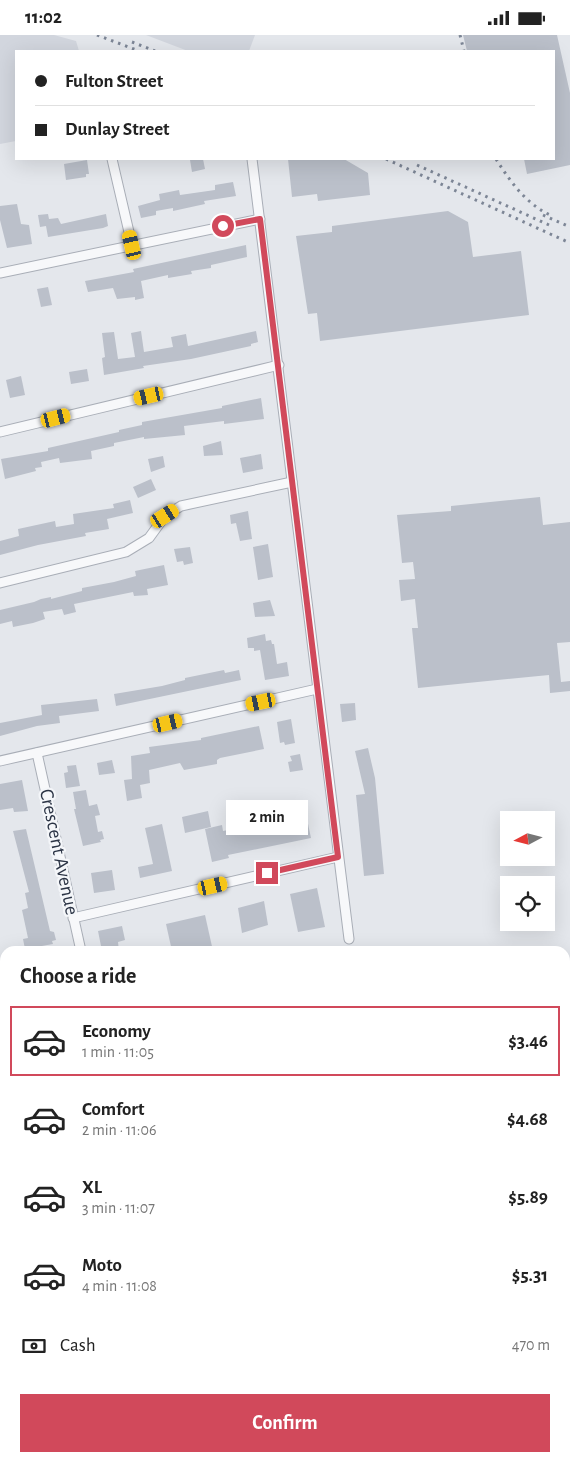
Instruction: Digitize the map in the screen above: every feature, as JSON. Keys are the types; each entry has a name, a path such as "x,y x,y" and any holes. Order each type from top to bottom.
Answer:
{"street":[{"path":"112,160 132,245"},
{"path":"252,160 349,939"},
{"path":"0,273 260,219"},
{"path":"0,432 279,365"},
{"path":"0,583 126,553 149,538 165,516 181,506 292,482"},
{"path":"0,761 317,689"},
{"name":"Crescent Avenue","path":"37,753 80,946"},
{"path":"73,918 338,857"}],"shaded area":[{"path":"0,35 54,35 76,41 79,50 15,50 15,141 0,144"},
{"path":"146,35 255,35 249,50 185,50"}],"building":[{"path":"463,35 557,35 570,93 570,165 527,174 524,160 555,160 555,50 467,50"},
{"path":"87,160 89,174 86,174 86,177 66,180 64,164"},
{"path":"190,160 203,160 205,169 192,172"},
{"path":"288,160 346,160 368,173 370,195 318,201 317,194 292,197"},
{"path":"233,182 236,196 204,201 205,204 173,211 173,208 156,211 156,215 141,218 138,206 160,200 159,194 179,190 180,195 215,190 215,185"},
{"path":"17,204 21,224 29,225 32,244 7,248 0,220 0,206"},
{"path":"448,211 468,222 473,257 521,251 529,315 320,341 317,313 308,314 296,236 332,232 332,226"},
{"path":"48,214 49,219 58,218 61,224 106,214 108,226 48,237 46,226 40,227 38,215"},
{"path":"246,245 247,257 211,265 211,268 191,271 192,274 168,278 168,275 141,281 144,298 135,300 135,297 117,299 113,288 88,292 85,281 134,272 133,269"},
{"path":"48,287 52,305 41,307 37,289"},
{"path":"141,331 144,352 173,347 171,337 186,334 188,346 256,331 258,342 251,344 251,346 191,359 143,366 144,368 104,375 102,358 105,357 102,333 114,332 118,359 135,357 131,333"},
{"path":"87,369 89,381 71,384 69,372"},
{"path":"21,376 25,395 10,398 6,380"},
{"path":"261,398 264,419 184,426 185,435 144,439 144,437 114,443 114,446 91,451 92,459 60,463 59,458 41,462 42,467 35,468 36,471 5,479 1,459 48,451 48,448 142,425 142,422 222,408 222,406"},
{"path":"221,441 223,455 204,456 203,446"},
{"path":"261,454 263,469 243,473 240,458"},
{"path":"163,456 165,467 151,472 148,459"},
{"path":"151,479 156,490 138,498 133,487"},
{"path":"540,497 543,525 570,522 570,642 557,643 561,682 570,681 570,691 550,693 549,675 418,688 412,628 418,628 415,599 401,601 399,580 415,579 413,562 402,563 397,515 451,511 451,506"},
{"path":"130,500 133,513 107,519 109,529 85,533 86,536 38,545 0,555 0,541 19,536 18,529 55,521 56,527 74,524 73,514 114,508 113,504"},
{"path":"248,511 252,539 240,541 236,523 231,524 230,515"},
{"path":"268,544 273,577 258,580 253,547"},
{"path":"190,547 193,563 184,565 183,561 177,562 174,549"},
{"path":"164,565 168,585 147,589 148,595 134,596 133,592 74,604 76,612 64,615 62,609 43,612 45,619 33,623 13,627 12,621 0,624 0,610 82,591 82,588 136,576 135,571"},
{"path":"270,600 275,616 255,617 253,603"},
{"path":"265,634 266,641 271,640 272,644 274,644 277,664 287,662 289,676 265,680 260,650 254,651 254,648 248,648 247,638"},
{"path":"224,670 225,673 239,670 241,680 116,706 114,694 162,686 185,680 185,678"},
{"path":"97,699 99,711 59,716 60,723 37,726 0,736 0,723 42,715 41,705"},
{"path":"355,703 356,720 342,722 340,704"},
{"path":"291,719 295,743 285,745 284,742 280,743 277,722"},
{"path":"259,726 264,749 220,758 217,760 217,764 184,770 180,763 149,770 150,783 140,785 142,798 127,801 124,780 132,779 131,756 150,753 149,747 201,740 201,738"},
{"path":"368,748 375,778 384,874 364,876 356,795 365,794 355,751"},
{"path":"300,754 303,770 290,772 288,762 292,761 290,756"},
{"path":"112,760 115,773 99,775 97,763"},
{"path":"76,765 80,786 66,788 64,773 68,772 67,766"},
{"path":"22,780 28,811 14,812 13,808 0,810 0,784"},
{"path":"86,790 89,806 97,804 100,815 95,816 98,832 102,831 104,839 100,840 101,842 83,846 74,809 76,809 73,792"},
{"path":"208,811 211,827 185,833 182,817"},
{"path":"306,814 311,838 228,855 229,858 212,862 205,829 222,825 223,831"},
{"path":"162,824 172,871 140,878 138,867 153,864 145,828"},
{"path":"26,829 50,931 54,932 56,940 52,941 53,944 24,946 23,939 28,938 22,910 28,908 25,893 29,892 13,831"},
{"path":"112,870 115,890 94,893 91,873"},
{"path":"317,888 325,927 298,932 290,894"},
{"path":"264,901 268,925 242,933 238,908"},
{"path":"205,915 212,946 171,946 166,924"},
{"path":"122,926 125,940 118,942 118,946 101,946 98,931"}],"railway":[{"path":"97,35 136,50"},
{"path":"460,35 464,50"},
{"path":"132,42 152,50"},
{"path":"388,160 570,243"},
{"path":"497,160 526,198 550,215"},
{"path":"417,165 549,225"},
{"path":"543,215 570,227"}],"route":[{"path":"223,226 260,219 280,369 338,857 267,873"}]}
